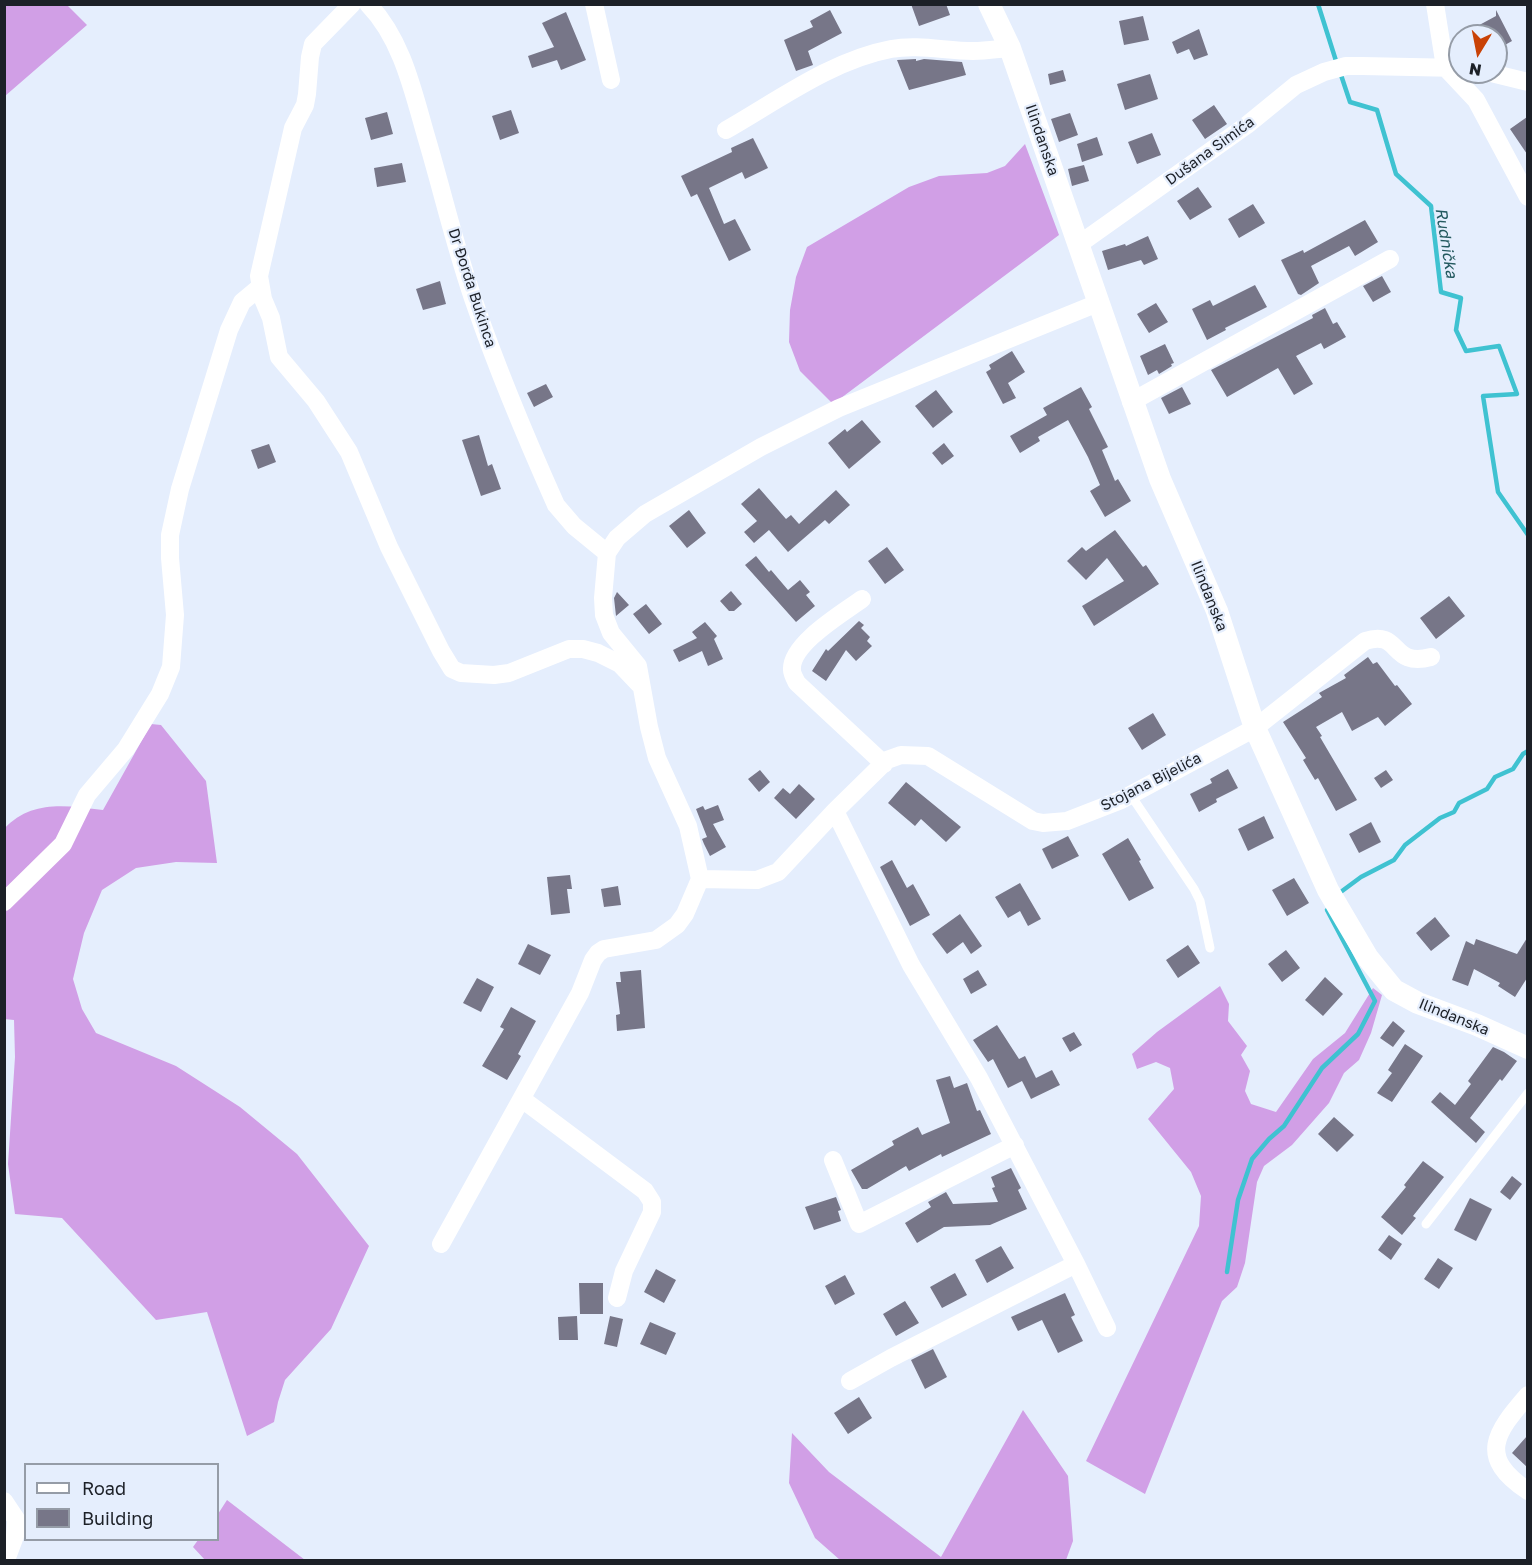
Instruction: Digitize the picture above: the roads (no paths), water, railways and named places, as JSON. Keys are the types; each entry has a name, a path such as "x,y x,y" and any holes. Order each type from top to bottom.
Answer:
{"street":[{"path":"352,4 313,44 308,94 293,128 259,276 279,357 316,401 349,452 389,547 452,669 461,673 494,675 509,673 569,649 583,649 598,653 620,664 642,687"},
{"name":"Dr Đorđa Bukinca","path":"368,4 398,48 417,104 476,306 526,438 556,505 563,515 608,553"},
{"path":"594,4 611,80"},
{"name":"Ilindanska","path":"989,4 1010,48 1131,402 1160,479 1217,611 1255,728 1333,898 1368,958 1394,990 1418,1003 1477,1025 1527,1048"},
{"path":"1435,4 1448,50"},
{"path":"726,130 819,76 863,57 891,49 975,51 1010,48"},
{"name":"Dušana Simića","path":"1078,245 1247,125 1296,85 1324,72 1346,66 1448,67"},
{"path":"1508,77 1527,82"},
{"path":"1465,84 1476,100 1527,197"},
{"path":"1131,402 1390,259"},
{"path":"4,902 63,844 87,795 126,749 160,694 171,667 175,615 170,535 180,489 229,330 242,302 260,287"},
{"path":"441,1244 580,993 593,960 604,949 656,940 668,933 685,914 700,879 688,826 657,758 638,666 611,633 604,615 603,598 608,553 617,538 645,514 761,447 839,408 1098,303"},
{"path":"862,599 832,620 800,648 792,669 797,683 884,764"},
{"name":"Stojana Bijelića","path":"700,879 758,880 778,872 884,764 901,755 928,756 1024,817 1042,822 1067,821 1121,800 1255,728 1365,641 1377,637 1383,638 1405,657 1420,660 1431,657"},
{"path":"835,812 911,965 979,1078 1076,1263 1107,1328"},
{"path":"522,1099 645,1191 652,1202 652,1212 624,1271 617,1298"},
{"path":"833,1160 860,1224 1015,1145"},
{"path":"850,1381 1076,1263"},
{"path":"1527,1395 1502,1427 1498,1435 1496,1452 1505,1473 1527,1491"},
{"path":"4,1501 16,1519 15,1536 6,1560"}],"lane":[{"path":"1130,794 1194,889 1200,901 1210,948"},
{"path":"1426,1224 1527,1093"}],"waterway":[{"name":"Rudnička","path":"1318,4 1337,64"},
{"name":"Rudnička","path":"1340,72 1350,102 1377,110 1396,174 1431,206 1441,292 1461,298 1456,330 1466,351 1499,346 1517,394 1483,396 1498,492 1528,535"},
{"path":"1338,894 1361,877 1394,860 1405,845 1440,818 1454,812 1459,803 1487,789 1495,777 1513,769 1523,754 1528,751"},
{"path":"1227,1272 1238,1200 1252,1159 1284,1126 1322,1068 1358,1034 1375,1001 1327,910"}]}
